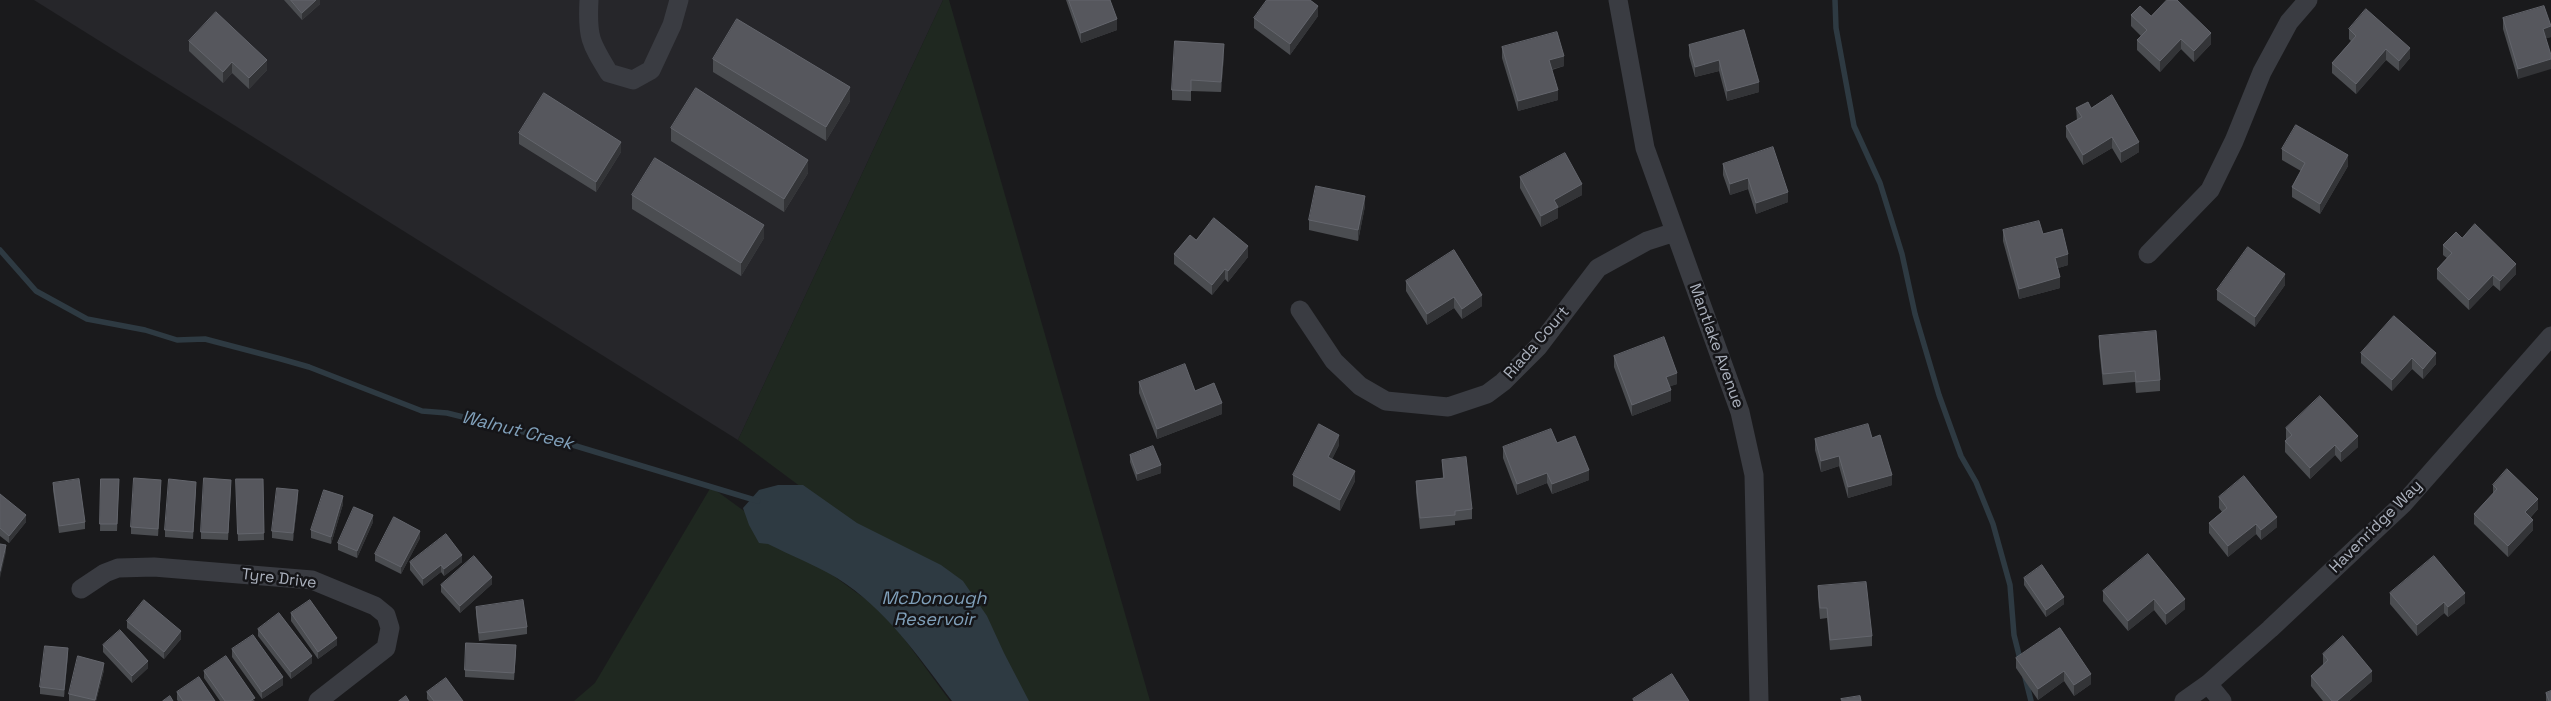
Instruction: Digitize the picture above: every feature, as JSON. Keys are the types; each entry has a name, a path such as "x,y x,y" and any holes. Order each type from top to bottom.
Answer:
{"street":[{"path":"589,0 588,24 592,47 608,73 633,80 651,70 668,34 679,0"},
{"name":"Mantlake Avenue","path":"1618,0 1645,148 1740,412 1754,474 1759,701"},
{"path":"2148,254 2210,190 2234,141 2262,72 2289,22 2308,0"},
{"name":"Riada Court","path":"1300,310 1334,361 1360,386 1386,401 1448,407 1487,394 1503,382 1538,347 1598,268 1647,241 1675,232"},
{"name":"Havenridge Way","path":"2184,701 2208,684 2270,629 2404,503 2551,336"},
{"name":"Tyre Drive","path":"81,589 106,573 118,568 154,567 312,580 375,606 386,614 390,628 386,648 318,701"},
{"path":"2208,684 2222,701"}],"shaded area":[{"path":"34,0 943,0 738,440"},
{"path":"943,0 949,0 1150,701 1020,701 946,595 738,440"},
{"path":"711,487 886,614 950,701 574,701 595,683"}],"water":[{"name":"McDonough Reservoir","path":"778,485 803,485 857,523 941,565 963,581 987,616 1029,701 952,701 900,634 855,590 820,569 768,544 759,543 749,525 743,508 759,490"}],"building":[{"path":"291,0 316,0 302,13"},
{"path":"1069,0 1110,0 1117,19 1081,33"},
{"path":"1267,0 1310,0 1318,6 1290,44 1254,18"},
{"path":"2167,0 2177,0 2211,33 2194,51 2181,39 2160,61 2137,40 2147,30 2131,15 2140,6 2151,16"},
{"path":"2544,6 2551,26 2543,29 2551,59 2518,69 2503,18"},
{"path":"2366,9 2410,48 2399,61 2386,49 2356,84 2332,63 2356,36 2349,29"},
{"path":"216,12 267,60 249,78 232,62 223,72 189,41"},
{"path":"737,19 850,87 826,127 713,59"},
{"path":"1744,30 1759,82 1727,91 1719,60 1695,67 1689,45"},
{"path":"1557,32 1564,56 1549,60 1558,90 1518,101 1502,47"},
{"path":"1175,41 1224,44 1221,82 1191,80 1191,91 1172,90"},
{"path":"696,88 808,160 784,199 671,128"},
{"path":"544,93 621,142 596,182 519,133"},
{"path":"2112,95 2139,142 2121,152 2112,137 2083,155 2066,126 2082,117 2076,108 2088,102 2091,108"},
{"path":"2296,125 2348,155 2320,204 2292,187 2305,163 2282,149"},
{"path":"1773,147 1788,192 1756,203 1748,178 1730,184 1723,164"},
{"path":"1565,153 1582,184 1554,200 1558,207 1541,216 1520,177"},
{"path":"655,158 764,225 741,263 632,195"},
{"path":"1316,186 1365,196 1358,230 1309,220"},
{"path":"1214,218 1248,246 1228,271 1225,269 1212,285 1174,254 1190,235 1196,240"},
{"path":"2039,221 2043,234 2062,229 2068,254 2055,258 2060,277 2019,289 2003,230"},
{"path":"2475,224 2516,264 2500,281 2493,275 2469,300 2437,269 2452,253 2443,245 2456,232 2462,238"},
{"path":"2248,247 2285,274 2255,317 2217,290"},
{"path":"1454,250 1482,295 1462,309 1454,297 1427,314 1406,281"},
{"path":"2394,316 2436,353 2423,369 2412,358 2392,380 2361,353"},
{"path":"2156,331 2160,380 2136,382 2135,371 2103,374 2099,336"},
{"path":"1664,337 1677,373 1666,377 1671,390 1632,405 1614,356"},
{"path":"1185,364 1195,391 1214,383 1222,403 1157,429 1139,382"},
{"path":"2320,396 2358,436 2341,452 2335,445 2310,468 2285,441 2292,435 2286,428"},
{"path":"1319,424 1339,435 1328,457 1355,471 1340,500 1293,475"},
{"path":"1868,424 1872,438 1880,435 1892,475 1848,487 1839,456 1821,461 1815,439"},
{"path":"1551,429 1557,443 1575,436 1589,470 1552,484 1547,473 1517,484 1503,447"},
{"path":"1153,446 1161,465 1137,474 1130,455"},
{"path":"1466,457 1472,509 1455,511 1455,515 1420,518 1416,481 1444,478 1442,460"},
{"path":"2507,469 2538,499 2525,512 2533,520 2508,546 2474,514 2497,489 2493,485"},
{"path":"2244,476 2277,517 2261,530 2256,524 2228,546 2209,523 2227,508 2219,497"},
{"path":"134,478 161,480 158,529 131,527"},
{"path":"204,478 231,480 228,533 201,532"},
{"path":"79,479 85,522 59,526 53,483"},
{"path":"101,479 119,479 117,524 100,524"},
{"path":"169,479 196,482 193,532 165,530"},
{"path":"236,479 263,479 264,533 238,534"},
{"path":"277,488 298,490 293,533 272,531"},
{"path":"324,490 343,496 331,537 311,530"},
{"path":"0,494 26,515 9,536 0,528"},
{"path":"354,507 373,515 357,551 338,543"},
{"path":"394,517 420,531 401,567 375,554"},
{"path":"446,534 462,555 444,569 441,565 423,579 410,562"},
{"path":"0,544 6,545 0,571"},
{"path":"2148,554 2185,599 2166,614 2154,599 2128,621 2103,591"},
{"path":"474,556 492,577 460,606 441,585"},
{"path":"2434,556 2465,593 2448,607 2444,602 2417,625 2390,593"},
{"path":"2042,565 2064,597 2046,610 2024,578"},
{"path":"1866,582 1872,636 1830,640 1827,608 1820,608 1818,586"},
{"path":"144,600 181,631 164,652 127,621"},
{"path":"310,600 337,638 318,652 291,613"},
{"path":"523,600 527,627 479,633 476,607"},
{"path":"279,613 312,656 291,672 258,629"},
{"path":"2060,628 2091,674 2074,685 2064,671 2038,689 2016,658"},
{"path":"120,630 148,661 132,676 103,645"},
{"path":"253,635 283,677 262,692 232,649"},
{"path":"2343,636 2372,671 2337,701 2332,701 2311,676 2328,660 2323,654"},
{"path":"466,643 516,645 514,673 465,670"},
{"path":"45,646 68,648 64,690 40,687"},
{"path":"78,656 104,663 95,700 69,694"},
{"path":"226,656 255,698 250,701 225,701 204,671"},
{"path":"1672,674 1689,701 1634,701 1633,699"},
{"path":"199,677 215,701 183,701 177,692"},
{"path":"446,678 463,701 434,701 427,692"},
{"path":"2551,691 2551,701 2549,701 2546,693"},
{"path":"170,696 173,701 163,701"},
{"path":"406,696 409,701 399,701"},
{"path":"1860,696 1861,701 1842,701 1841,699"}],"waterway":[{"path":"1835,0 1836,28 1854,126 1880,183 1902,254 1915,314 1939,395 1961,456 1976,482 1993,524 2010,585 2014,635 2021,663"},
{"name":"Walnut Creek","path":"0,250 36,291 87,319 145,330 177,340 205,339 281,359 309,367 422,411 447,413 556,440 758,501"},
{"path":"2025,677 2031,701"}]}
